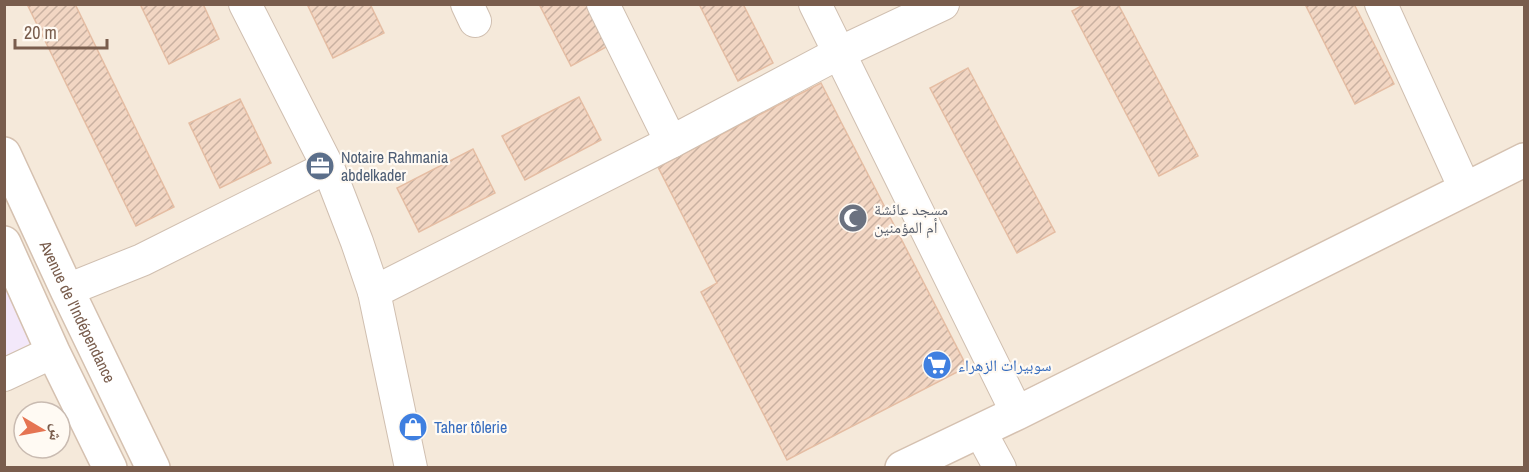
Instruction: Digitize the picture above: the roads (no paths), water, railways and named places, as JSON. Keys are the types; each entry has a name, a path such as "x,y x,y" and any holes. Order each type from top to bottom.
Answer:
{"main road":[{"name":"Avenue de l'Indépendance","path":"4,154 153,468"},
{"path":"902,468 1524,160"},
{"path":"4,243 53,352 110,468"}],"street":[{"path":"245,4 328,167 374,292 411,468"},
{"path":"603,4 671,142"},
{"path":"815,4 1017,413"},
{"path":"374,292 671,142 839,53 943,4"},
{"path":"1381,4 1465,189"},
{"path":"67,290 142,260 328,167"},
{"path":"4,375 53,352"},
{"path":"980,431 1000,468"}],"place":[{"name":"Notaire Rahmania abdelkader","path":"320,166"},
{"name":"مسجد عائشة أم المؤمنين","path":"853,218"},
{"name":"سوبيرات الزهراء","path":"937,365"},
{"name":"Taher tôlerie","path":"413,427"}]}
